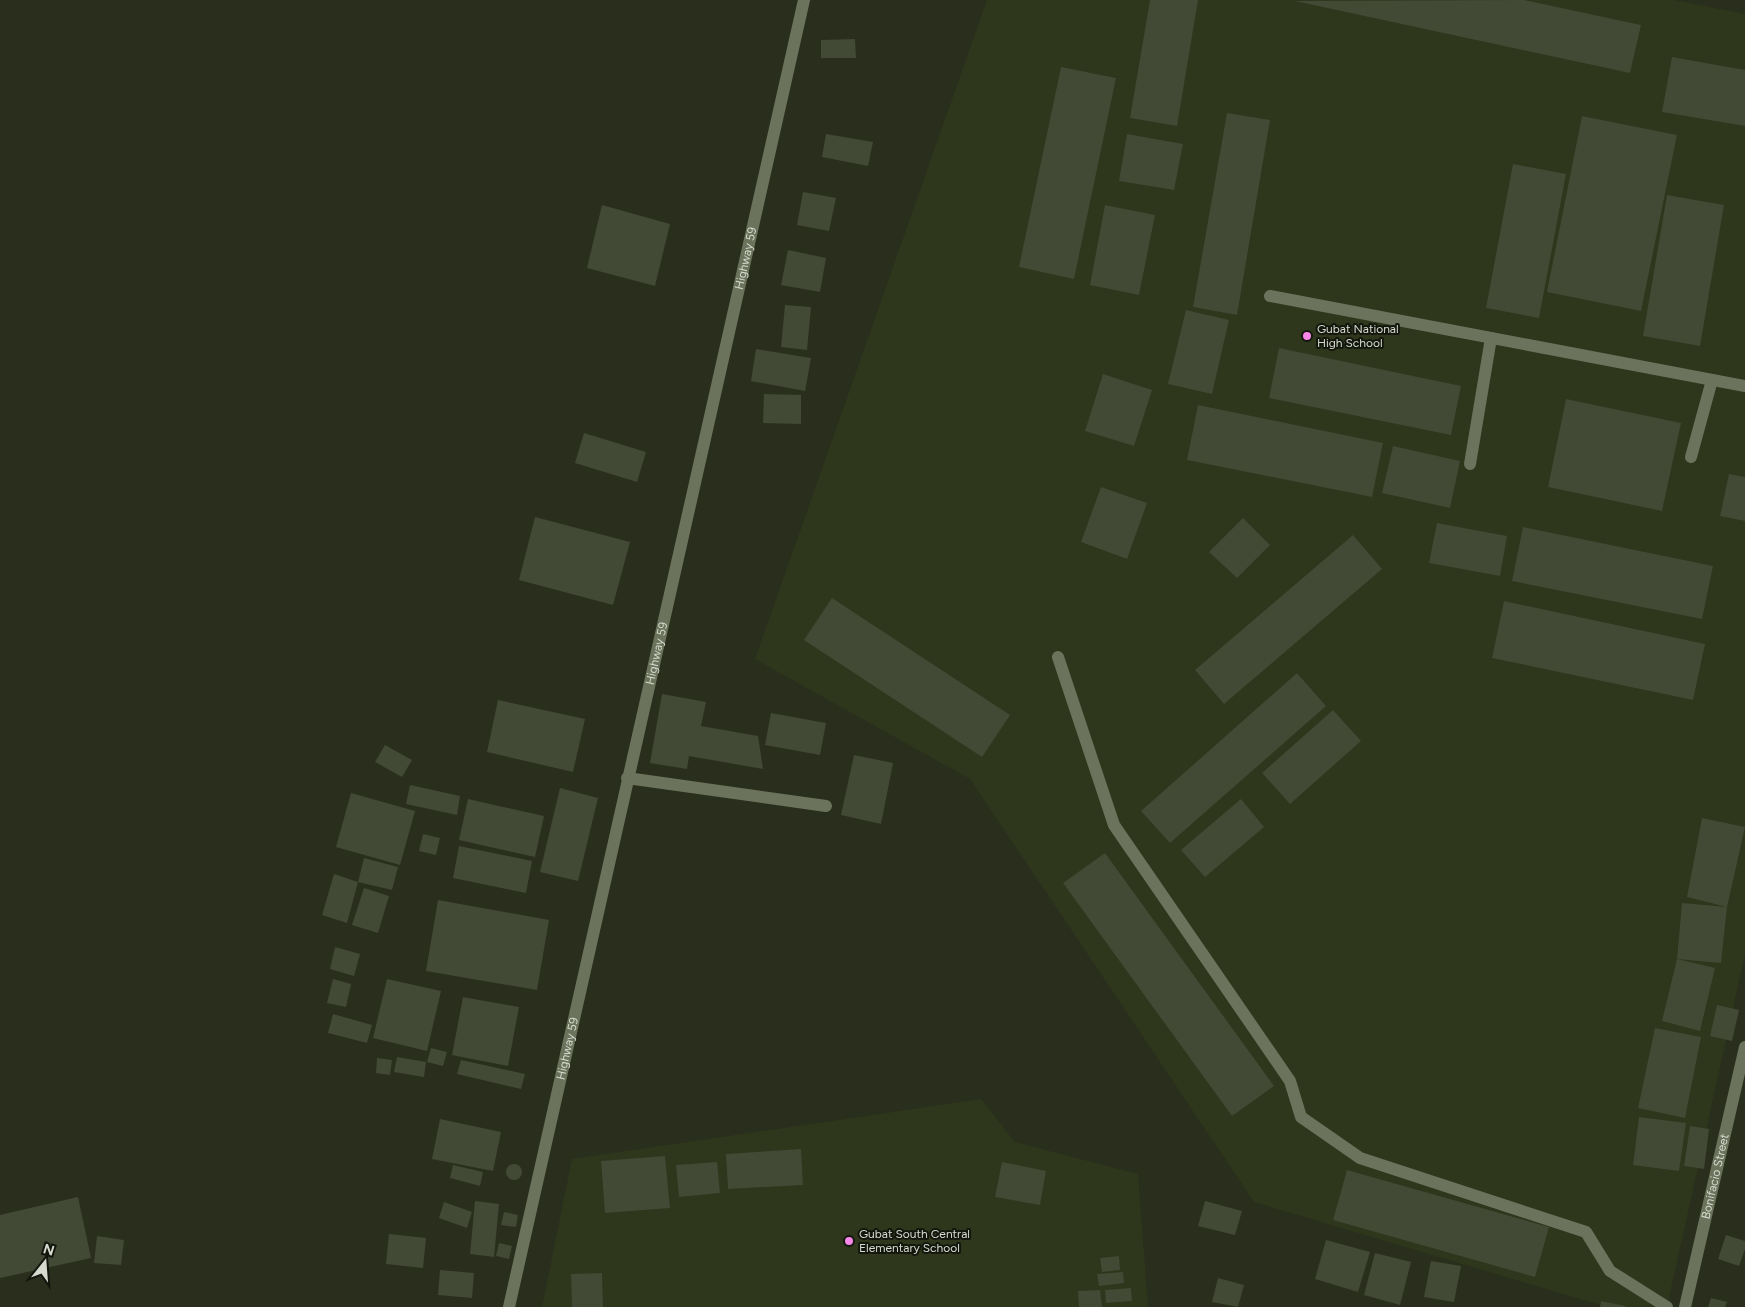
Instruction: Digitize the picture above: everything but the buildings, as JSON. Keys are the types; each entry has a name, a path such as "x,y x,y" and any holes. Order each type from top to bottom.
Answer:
{"street":[{"name":"Highway 59","path":"509,1307 804,0"},
{"path":"1270,296 1745,386"},
{"path":"1470,464 1491,338"},
{"path":"1691,457 1712,380"},
{"path":"1058,657 1114,825 1290,1081 1301,1117 1360,1158 1586,1232 1610,1271 1667,1307"},
{"path":"627,778 826,806"},
{"name":"Bonifacio Street","path":"1685,1307 1745,1047"}],"shaded area":[{"name":"Gubat National High School","path":"987,0 1674,0 1745,14 1745,954 1667,1307 1607,1307 1254,1202 970,779 755,659"},
{"name":"Gubat South Central Elementary School","path":"981,1099 1015,1142 1138,1174 1148,1307 542,1307 572,1159"}],"place":[{"name":"Gubat National High School","path":"1307,336"},
{"name":"Gubat South Central Elementary School","path":"849,1241"}]}
